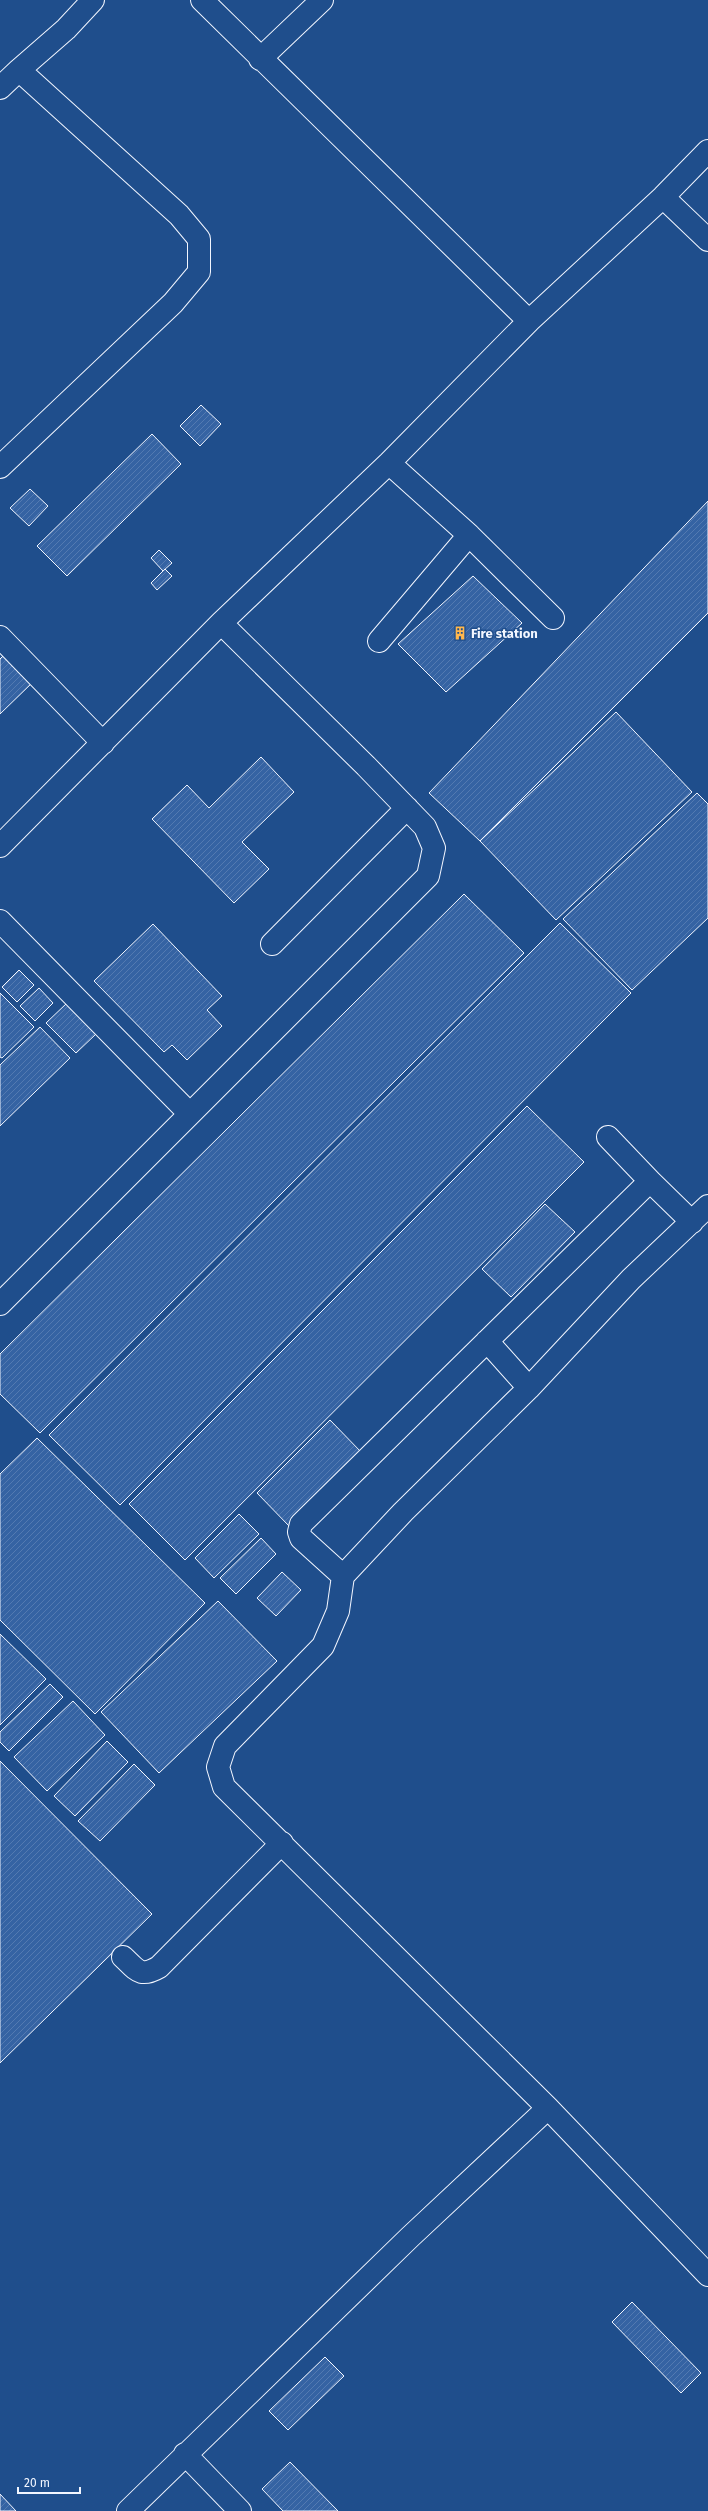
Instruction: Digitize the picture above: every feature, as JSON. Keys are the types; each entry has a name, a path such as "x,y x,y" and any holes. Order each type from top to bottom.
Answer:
{"lane":[{"path":"0,88 66,29 93,0"},
{"path":"202,0 260,59 529,321"},
{"path":"260,59 322,0"},
{"path":"0,467 173,303 199,272 199,238 179,215 19,70"},
{"path":"0,846 221,623 389,463 529,321 663,197 708,151"},
{"path":"663,197 708,240"},
{"path":"389,463 469,535 553,618"},
{"path":"380,641 469,535"},
{"path":"0,1304 189,1113 428,876 434,848 425,827 221,623"},
{"path":"0,637 103,743"},
{"path":"272,944 407,808"},
{"path":"0,921 189,1113"},
{"path":"608,1137 692,1222"},
{"path":"343,1576 301,1538 299,1532 301,1524 650,1181"},
{"path":"708,1206 632,1279 529,1388 402,1512 343,1576 338,1611 323,1646 225,1746 218,1767 224,1787 548,2108 708,2275"},
{"path":"487,1341 529,1388"},
{"path":"123,1957 138,1971 148,1973 159,1967 282,1843"},
{"path":"128,2511 404,2242 548,2108"},
{"path":"185,2454 240,2511"}],"building":[{"path":"201,405 221,424 200,446 180,426"},
{"path":"152,434 181,464 67,576 37,546"},
{"path":"30,489 48,506 29,526 10,508"},
{"path":"708,501 708,613 480,841 429,793"},
{"path":"159,550 172,563 163,571 151,558"},
{"path":"165,569 172,576 157,590 151,583"},
{"name":"Fire station","path":"473,576 522,623 446,692 398,644"},
{"path":"6,653 33,682 0,714 0,659"},
{"path":"616,712 692,792 556,920 480,841"},
{"path":"261,757 294,792 242,842 269,869 234,903 152,819 187,785 209,808"},
{"path":"697,793 708,804 708,918 632,990 563,919"},
{"path":"464,894 524,953 40,1433 0,1394 0,1354"},
{"path":"560,923 631,993 120,1505 49,1435"},
{"path":"153,924 222,996 207,1010 222,1026 187,1060 172,1045 164,1052 94,981"},
{"path":"19,970 34,985 17,1002 2,987"},
{"path":"39,988 53,1003 35,1021 20,1006"},
{"path":"0,993 34,1027 2,1058 0,1057"},
{"path":"67,1003 96,1034 76,1053 46,1023"},
{"path":"40,1027 70,1058 0,1126 0,1065"},
{"path":"527,1106 584,1162 185,1560 129,1504"},
{"path":"545,1204 575,1232 511,1297 482,1269"},
{"path":"330,1420 362,1453 289,1526 257,1493"},
{"path":"37,1438 205,1603 95,1714 0,1620 0,1474"},
{"path":"239,1514 259,1534 214,1578 195,1558"},
{"path":"261,1538 276,1554 236,1594 220,1578"},
{"path":"282,1572 301,1590 276,1616 257,1598"},
{"path":"218,1601 277,1661 159,1773 101,1712"},
{"path":"0,1634 46,1679 0,1725"},
{"path":"50,1684 63,1697 9,1751 0,1742 0,1732"},
{"path":"73,1701 105,1735 47,1791 14,1757"},
{"path":"107,1741 128,1762 75,1816 54,1796"},
{"path":"0,1761 152,1914 0,2063"},
{"path":"134,1764 155,1785 100,1841 78,1821"},
{"path":"632,2302 701,2373 681,2393 612,2322"},
{"path":"325,2357 344,2376 288,2430 269,2411"},
{"path":"290,2462 338,2511 283,2511 262,2489"},
{"path":"0,2494 16,2511 0,2511"}],"place":[{"name":"Fire station","path":"460,633"}]}
